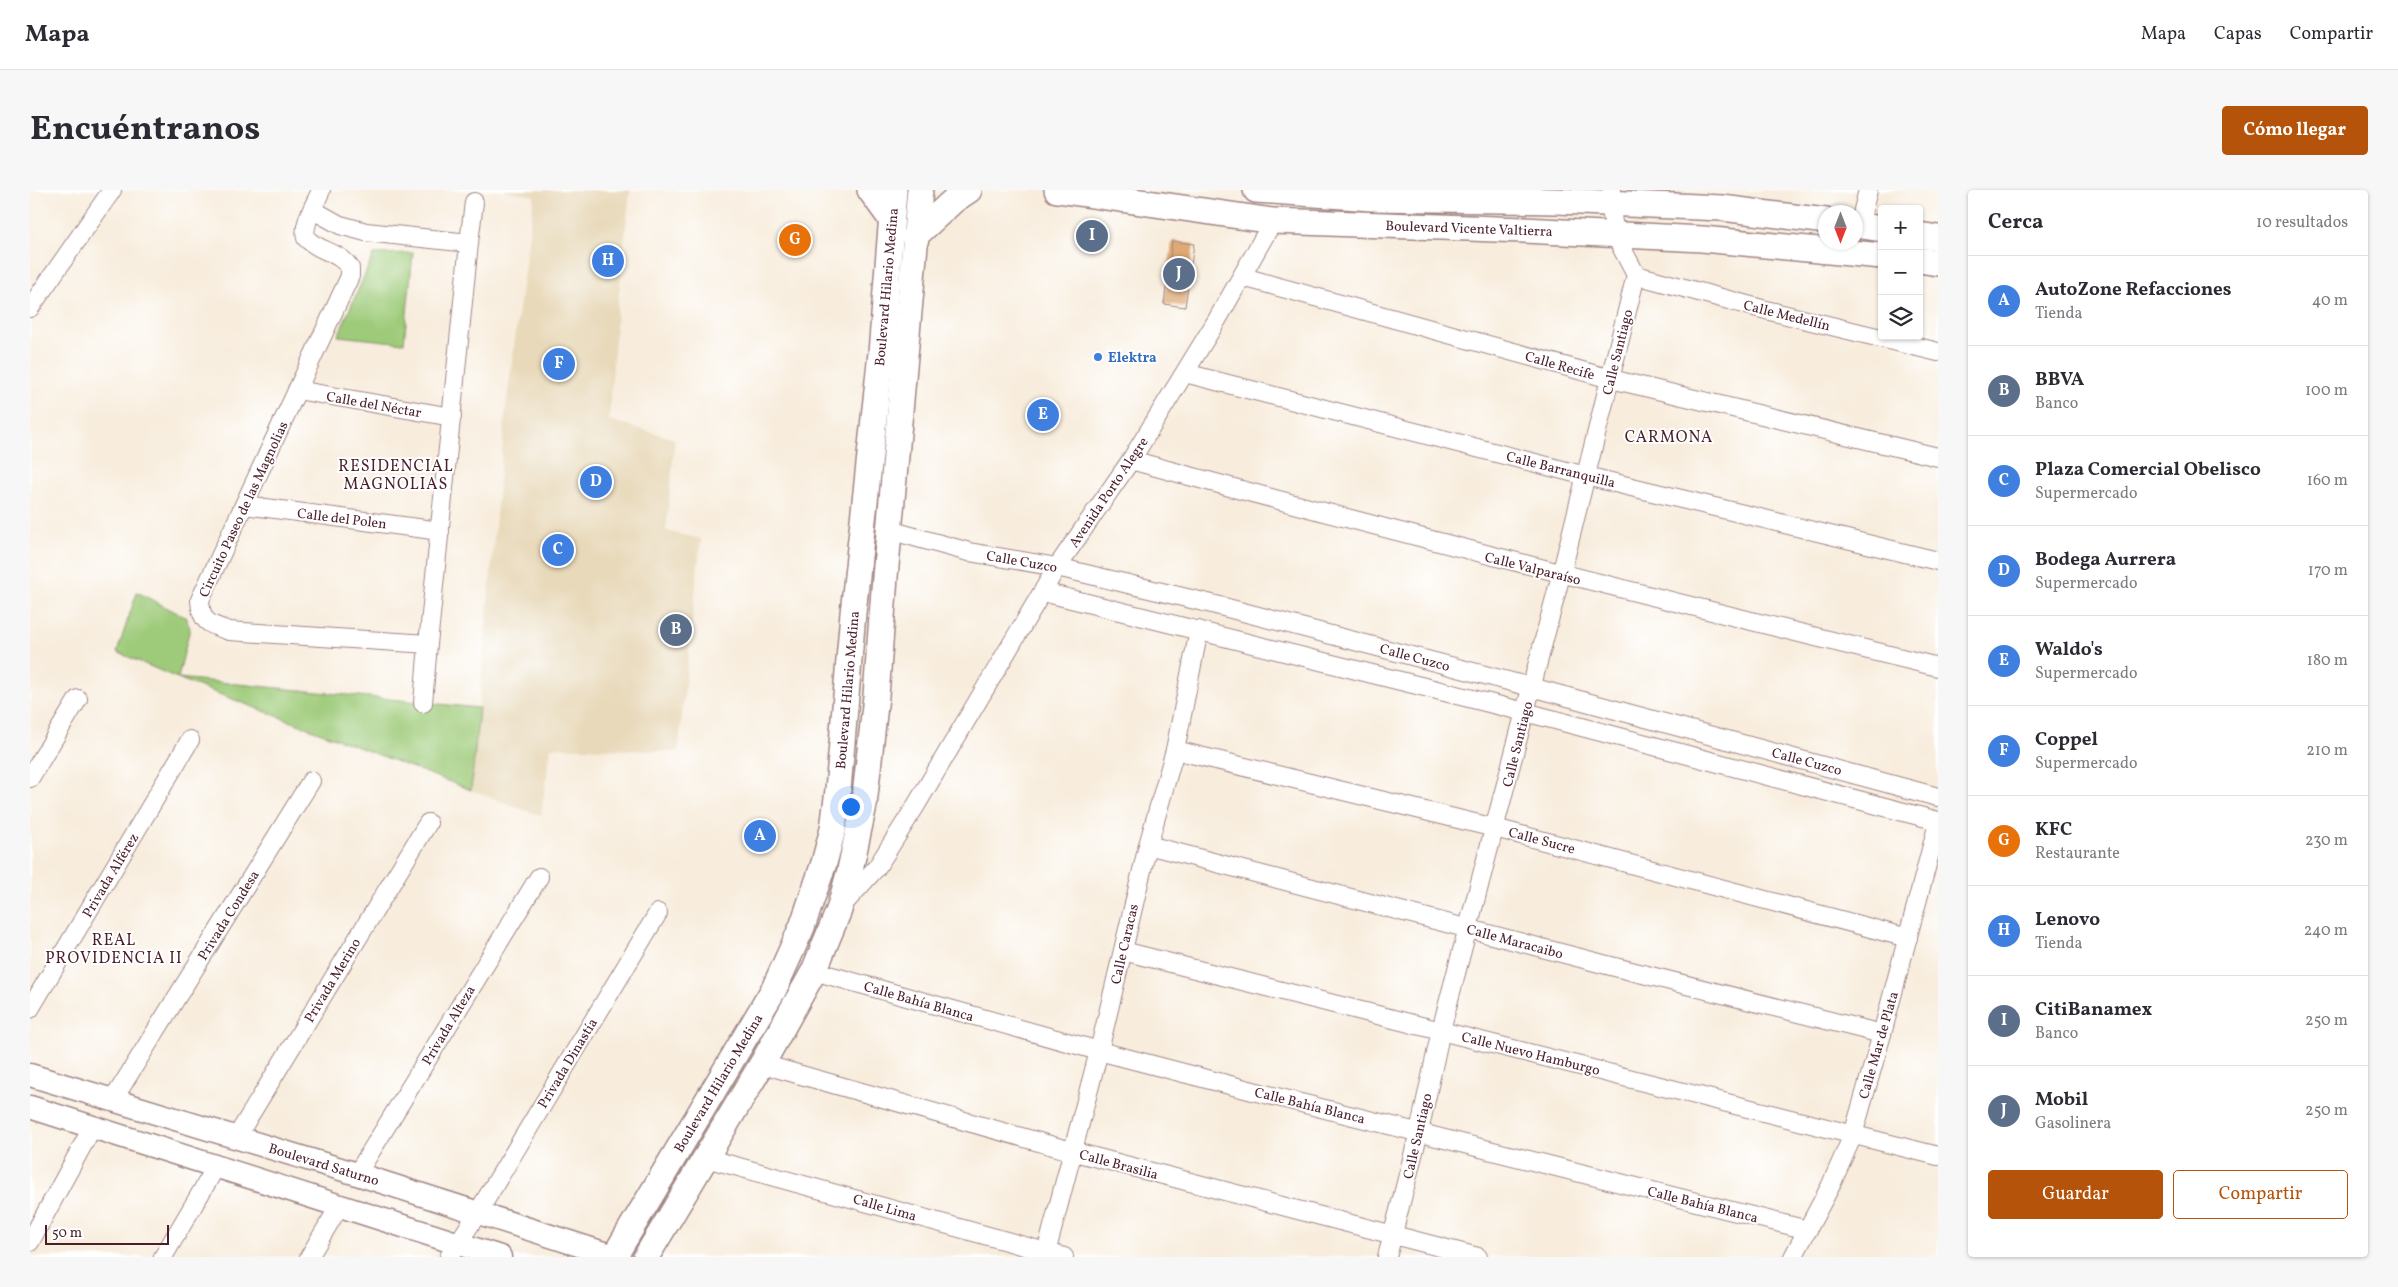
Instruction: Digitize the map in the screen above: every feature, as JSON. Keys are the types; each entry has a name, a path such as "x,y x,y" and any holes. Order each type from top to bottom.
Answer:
{"main road":[{"path":"870,190 891,219"},
{"name":"Boulevard Hilario Medina","path":"615,1257 774,990 802,927 824,863 833,829 853,613 881,352 894,190"},
{"name":"Boulevard Hilario Medina","path":"646,1257 762,1064 814,971 840,910 864,805 876,696 914,237 920,190"},
{"path":"914,237 954,200 969,190"},
{"name":"Boulevard Vicente Valtierra","path":"1056,190 1273,221 1615,234 1756,243 1878,256"},
{"name":"Boulevard Vicente Valtierra","path":"1256,190 1611,197 1818,220"},
{"path":"1923,236 1938,238"},
{"path":"1923,261 1938,264"}],"street":[{"path":"30,308 112,190"},
{"name":"Circuito Paseo de las Magnolias","path":"322,190 306,228 306,238 310,242 338,254 350,268 350,276 200,600 201,612 204,619 211,625 229,631 428,644"},
{"path":"1865,227 1868,190"},
{"path":"1611,197 1615,234 1636,274"},
{"path":"422,702 474,202"},
{"path":"313,210 340,225 366,232 469,243"},
{"name":"Avenida Porto Alegre","path":"840,910 877,866 1057,567 1131,460 1243,277 1273,221"},
{"name":"Calle Medellín","path":"1636,274 1762,309 1938,352"},
{"name":"Calle Santiago","path":"1387,1257 1419,1132 1441,1030 1526,712 1636,274"},
{"name":"Calle Recife","path":"1243,277 1611,379 1938,456"},
{"name":"Calle Barranquilla","path":"1185,372 1586,476 1938,561"},
{"name":"Calle del Néctar","path":"297,390 452,417"},
{"name":"Calle Valparaíso","path":"1131,460 1340,518 1561,575 1938,667"},
{"name":"Calle del Polen","path":"244,505 440,530"},
{"name":"Calle Cuzco","path":"889,530 969,552 1057,567 1212,604 1531,687 1938,797"},
{"name":"Calle Cuzco","path":"1043,592 1526,712 1938,822"},
{"name":"Calle Caracas","path":"1045,1255 1099,1051 1148,846 1175,750 1199,630"},
{"path":"30,778 78,699"},
{"name":"Privada Alférez","path":"30,1009 190,740"},
{"name":"Calle Sucre","path":"1175,750 1495,828 1908,938"},
{"name":"Privada Condesa","path":"114,1100 311,781"},
{"name":"Calle Mar de Plata","path":"1793,1257 1808,1230 1853,1135 1882,1034 1938,822"},
{"name":"Privada Merino","path":"236,1138 428,823"},
{"name":"Calle Maracaibo","path":"1148,846 1882,1034"},
{"name":"Privada Alteza","path":"357,1174 539,877"},
{"name":"Privada Dinastía","path":"453,1250 477,1214 658,913"},
{"name":"Calle Nuevo Hamburgo","path":"1123,951 1938,1156"},
{"name":"Calle Bahía Blanca","path":"814,971 1099,1051 1808,1230"},
{"name":"Calle Brasilia","path":"762,1064 1072,1151 1478,1257"},
{"name":"Boulevard Saturno","path":"30,1075 357,1174 615,1257"},
{"path":"30,1107 340,1205 453,1250 500,1257"},
{"path":"30,1242 92,1128"},
{"name":"Calle Lima","path":"706,1158 1045,1255 1064,1257"},
{"path":"163,1257 216,1167"},
{"path":"308,1257 340,1205"}],"shaded area":[{"path":"502,190 630,190 617,311 609,420 675,439 666,531 701,539 678,752 551,747 541,816 471,790 506,407 534,196"}],"green space":[{"path":"413,253 404,343 338,336 374,254"},
{"path":"137,592 185,617 190,628 178,678 479,708 471,790 177,678 117,652"}],"building":[{"path":"1172,241 1194,244 1185,307 1164,304"}],"place":[{"name":"CitiBanamex","path":"1092,236"},
{"name":"KFC","path":"795,240"},
{"name":"Lenovo","path":"608,261"},
{"name":"Mobil","path":"1179,274"},
{"name":"Elektra","path":"1098,357"},
{"name":"Coppel","path":"559,364"},
{"name":"Waldo's","path":"1043,415"},
{"name":"Bodega Aurrera","path":"596,482"},
{"name":"Plaza Comercial Obelisco","path":"558,550"},
{"name":"BBVA","path":"676,630"},
{"name":"AutoZone Refacciones","path":"760,836"}],"district":[{"name":"CARMONA","path":"1669,436"},
{"name":"RESIDENCIAL MAGNOLIAS","path":"396,474"},
{"name":"REAL PROVIDENCIA II","path":"114,948"}]}
